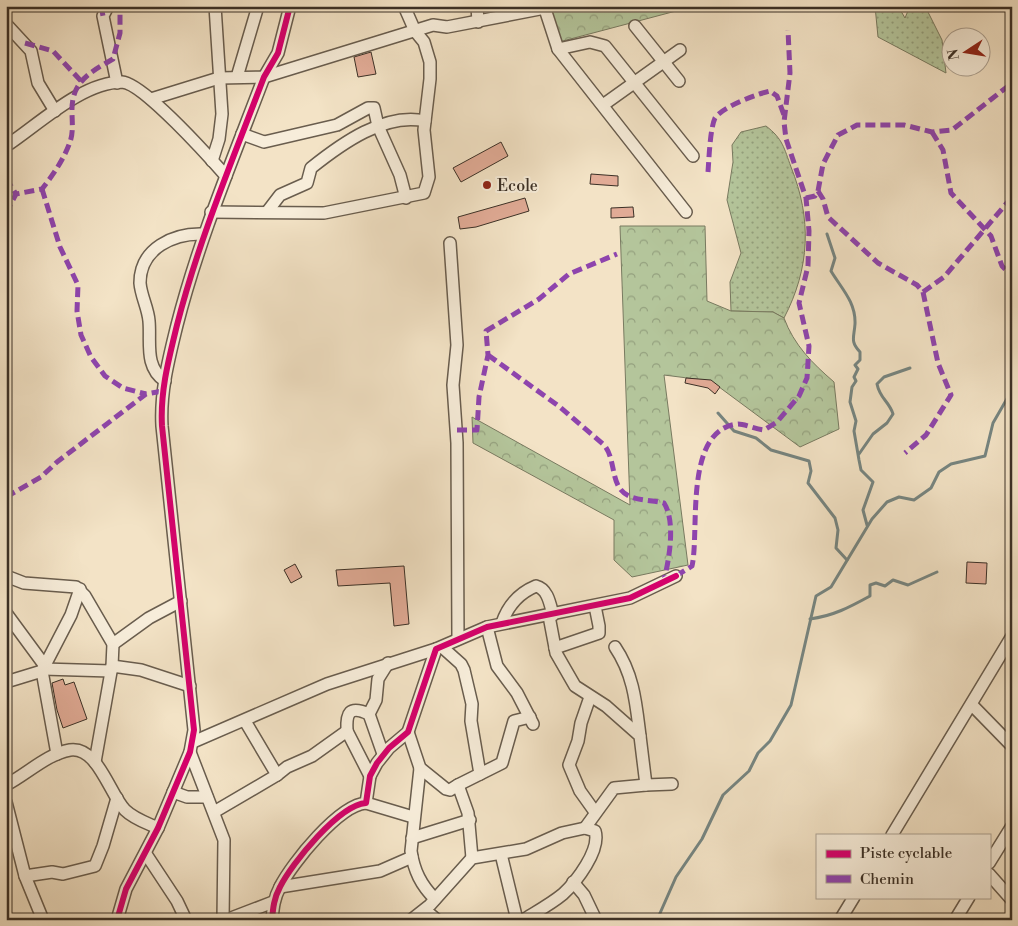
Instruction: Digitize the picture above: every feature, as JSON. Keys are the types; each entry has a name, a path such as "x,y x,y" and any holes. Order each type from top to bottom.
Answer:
{"street":[{"path":"108,6 103,16 117,83"},
{"path":"212,161 219,139 222,114 216,6"},
{"path":"237,78 258,6"},
{"path":"117,920 126,889 146,854 173,792 191,747 194,730 162,426 162,398 165,381 180,312 203,234 264,77 278,53 290,6"},
{"path":"211,212 324,213 424,193 428,186 429,167 425,120 430,62 424,42 415,31 404,6"},
{"path":"477,6 478,22"},
{"path":"150,99 219,78 264,77 433,25 447,27 478,22 544,7 558,49 686,212"},
{"path":"6,24 30,51 38,83 55,111"},
{"path":"634,26 679,81"},
{"path":"558,49 581,43 602,44 634,81 693,156"},
{"path":"603,105 634,81 680,50"},
{"path":"6,146 55,111 91,90 123,82 134,86 150,99 226,176"},
{"path":"242,134 264,142 337,125 372,108 376,111 378,126 400,174 406,198"},
{"path":"267,212 280,195 307,183 309,171 314,165 378,126 405,119 425,120"},
{"path":"165,381 154,370 148,343 150,321 141,289 141,275 151,254 159,245 179,236 203,234"},
{"path":"450,243 457,345 453,385 457,443 458,639"},
{"path":"6,576 24,583 72,585 80,589 114,644 112,668 95,762"},
{"path":"191,747 327,684 439,648 486,627 630,598 676,576"},
{"path":"502,623 505,613 515,600 536,586 541,587 546,594 551,615 554,648 565,672 575,686 606,706 640,736"},
{"path":"43,669 71,615 80,589"},
{"path":"114,644 149,618 181,601"},
{"path":"554,648 598,632 600,626 595,606"},
{"path":"7,616 43,669 57,754"},
{"path":"420,768 446,789 450,790 502,763 514,721 531,720 517,693 497,666 486,627"},
{"path":"893,834 1012,636"},
{"path":"616,647 626,663 631,678 646,785"},
{"path":"366,803 370,776 383,754 408,732 439,648"},
{"path":"439,648 461,664 464,670 472,704 471,721 480,774"},
{"path":"383,754 369,714 376,700 378,679 388,663"},
{"path":"6,682 43,669 112,668 141,670 190,686"},
{"path":"590,697 578,741 569,765 580,791 596,812"},
{"path":"972,705 1012,746"},
{"path":"369,714 356,710 346,718 347,731 370,776"},
{"path":"245,721 277,775"},
{"path":"214,812 277,775 287,767 312,756 347,731"},
{"path":"408,732 420,768 413,817 412,857 420,881 435,900"},
{"path":"191,747 207,797 224,840 224,920 273,902"},
{"path":"6,785 57,754 76,750 86,754 95,762 111,784 117,798 127,812 158,828"},
{"path":"585,828 614,788 672,784"},
{"path":"458,785 470,820 472,858"},
{"path":"173,792 187,797 207,797"},
{"path":"25,876 52,872 64,874 95,866 104,846 117,798"},
{"path":"6,802 25,876 43,920"},
{"path":"272,920 273,902 292,866 336,820 357,804 366,803 413,817"},
{"path":"412,838 470,820"},
{"path":"990,861 1012,826"},
{"path":"414,919 435,900 472,858 501,854 534,846 562,833 585,828 596,831 596,843 589,862 573,882 559,897 523,920"},
{"path":"146,854 177,901 186,920"},
{"path":"501,854 517,920"},
{"path":"280,887 380,871 412,857"},
{"path":"990,875 1012,900"},
{"path":"573,882 584,895 596,920"},
{"path":"840,920 853,898"},
{"path":"955,920 968,898"},
{"path":"425,910 436,920"}],"green space":[{"path":"547,6 675,6 676,11 559,42"},
{"path":"875,6 898,6 905,18 910,6 925,6 940,36 940,70 878,37"},
{"path":"766,126 780,140 784,149 798,186 805,224 803,262 799,281 784,318 773,312 731,311 730,282 741,253 727,200 733,162 732,145 741,132"},
{"path":"620,226 705,226 707,301 731,311 773,312 784,318 793,337 804,353 834,382 839,429 800,447 711,381 664,375 688,565 632,577 614,560 614,520 473,443 472,417 630,505"}],"building":[{"path":"371,52 376,74 358,77 354,57"},
{"path":"501,142 508,156 461,182 453,168"},
{"path":"591,174 618,176 618,186 590,184"},
{"path":"525,198 529,211 476,227 460,229 458,217"},
{"path":"633,207 634,217 611,218 611,208"},
{"path":"686,378 711,380 720,387 715,394 708,388 685,383"},
{"path":"967,562 987,563 986,584 966,583"},
{"path":"295,564 302,577 291,583 284,570"},
{"path":"404,566 409,624 394,626 390,583 338,586 336,570"},
{"path":"63,679 65,685 74,682 87,719 63,728 57,710 52,683"}],"waterway":[{"path":"827,234 835,258 831,271 853,309 855,316 854,342 860,352 860,360 855,365 858,369 854,377 856,381 852,387 850,402 856,421 854,431 861,470 873,482 863,510 867,525"},
{"path":"859,454 873,434 887,423 893,414 880,393 877,384 884,377 910,368"},
{"path":"657,920 676,877 702,839 723,795 749,771 758,753 770,741 791,705 816,596 831,587 872,519 887,502 899,497 914,500 931,488 939,472 951,464 985,456 993,423 1012,390"},
{"path":"718,413 734,431 756,438 771,450 809,461 811,471 808,483 835,518 838,530 836,548 847,560"},
{"path":"810,619 834,613 870,596 870,585 876,583 885,586 893,580 908,585 937,572"}],"marked path":[{"path":"101,6 103,16"},
{"path":"6,213 16,194 42,189 61,161 71,137 72,104 75,92 88,75 113,59 120,33 120,6"},
{"path":"676,576 692,566 697,484 701,462 709,443 721,430 738,424 764,430 777,422 799,396 807,378 809,346 799,303 808,266 809,231 806,198 786,139 784,122 790,73 788,30"},
{"path":"25,43 53,51 81,81"},
{"path":"806,198 815,196 818,191 823,164 838,135 857,125 904,125 932,132 952,130 1012,83"},
{"path":"708,172 712,129 715,118 719,114 740,101 770,91 777,96 784,115"},
{"path":"932,132 943,150 951,193 991,236 1002,266 1012,276"},
{"path":"6,178 16,194"},
{"path":"42,189 60,247 78,285 77,311 81,335 91,357 105,376 123,388 146,394"},
{"path":"818,191 823,199 828,217 878,263 917,285 923,292 938,363 951,395 926,435 905,453"},
{"path":"923,292 944,277 1012,197"},
{"path":"457,430 477,430 479,397 488,355 486,331 539,299 569,274 617,254"},
{"path":"488,355 560,407 604,445 611,458 618,486 623,492 633,498 664,503 668,511 671,530 664,580"},
{"path":"6,497 41,477 57,462 146,394 163,391"}],"cycle path":[{"path":"117,920 126,889 158,828 190,752 194,730 162,426 162,400 166,375 186,293 217,199 264,77 278,53 290,6"},
{"path":"272,920 278,891 305,850 330,824 355,806 366,803 370,776 377,763 389,748 408,732 436,649 487,627 630,598 676,576"}],"place":[{"name":"Ecole","path":"487,185"}]}
